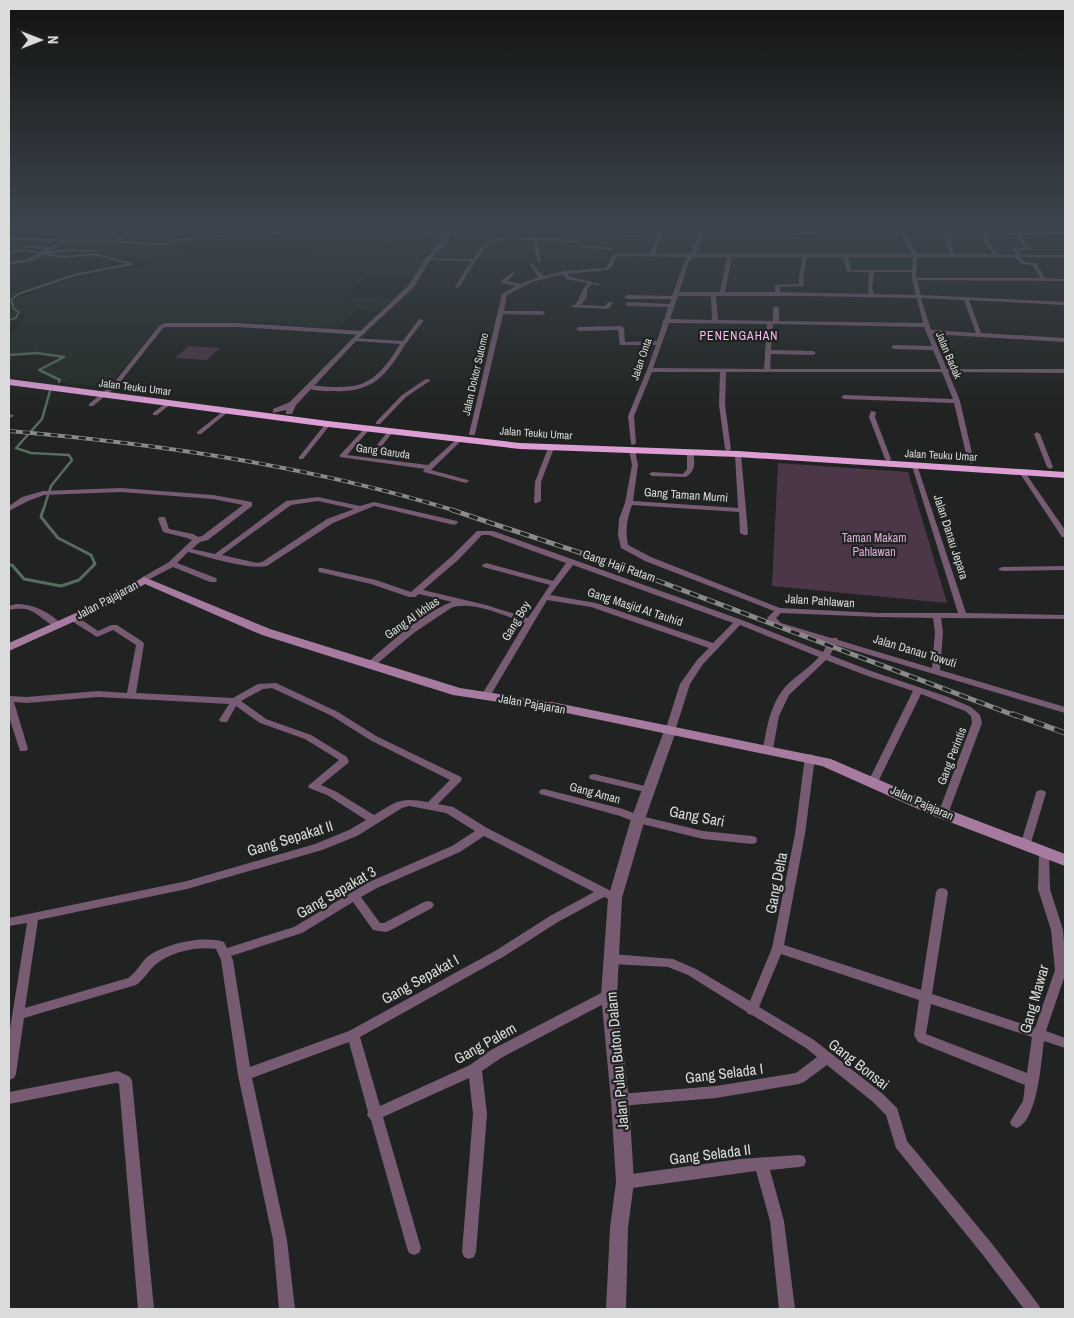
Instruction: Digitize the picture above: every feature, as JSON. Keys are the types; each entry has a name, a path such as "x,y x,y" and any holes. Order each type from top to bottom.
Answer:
{"highway":[{"name":"Jalan Teuku Umar","path":"9,376 168,403 260,412 328,424 460,439 632,447 728,449 771,454 889,461 971,462 1065,468"},
{"name":"Jalan Teuku Umar","path":"9,382 222,408"},
{"name":"Jalan Teuku Umar","path":"260,412 291,408 378,423 521,442"},
{"name":"Jalan Teuku Umar","path":"535,443 551,448 632,447 690,452 771,454"},
{"name":"Jalan Teuku Umar","path":"889,461 915,466 1065,475"}],"main road":[{"name":"Jalan Pajajaran","path":"9,647 74,618 144,580 260,630 458,692 810,758 873,782 943,814 1044,854 1065,860"}],"street":[{"path":"291,408 355,339 407,291"},
{"name":"Jalan Doktor Sutomo","path":"472,434 500,312 505,294 511,291"},
{"path":"585,291 584,297 576,306 606,308 610,303"},
{"name":"Jalan Onta","path":"632,447 631,419 677,291"},
{"path":"871,291 872,295"},
{"name":"Jalan Badak","path":"917,291 934,348 957,401 971,462"},
{"path":"713,294 715,321"},
{"path":"627,297 713,294 828,294 966,298 1064,304"},
{"path":"966,298 979,335"},
{"path":"628,304 671,306"},
{"path":"767,371 768,352 776,308"},
{"path":"500,312 542,313"},
{"path":"308,388 353,391 366,388 378,378 421,320"},
{"path":"665,321 926,325"},
{"path":"91,405 105,393 161,327 165,325 238,324 362,333"},
{"path":"579,329 621,328 622,344 658,343"},
{"path":"929,332 1065,341"},
{"path":"355,339 404,343"},
{"path":"894,347 934,348"},
{"path":"768,352 813,353"},
{"path":"650,370 1065,371"},
{"path":"723,370 722,407 728,449"},
{"path":"378,423 404,396 428,380"},
{"path":"844,397 957,401"},
{"path":"155,414 168,403"},
{"path":"199,433 222,408"},
{"path":"873,412 872,417 889,461"},
{"path":"301,458 328,424"},
{"name":"Gang Garuda","path":"367,429 342,456 428,468"},
{"path":"379,446 391,431"},
{"path":"1038,434 1050,467"},
{"path":"460,439 426,471 466,481"},
{"name":"Jalan Pahlawan","path":"632,447 635,465 629,503 623,519 622,535 624,546 648,559 779,610 937,616 1065,617"},
{"path":"537,501 538,482 551,448"},
{"path":"652,474 684,476 689,474 691,468 690,452"},
{"name":"Gang Taman Murni","path":"738,454 744,533"},
{"name":"Jalan Danau Jepara","path":"915,466 963,616"},
{"path":"1022,472 1065,536"},
{"path":"9,509 25,499 43,493 58,492 156,492 213,497 249,504 205,538 198,540 172,564 144,580"},
{"path":"215,557 289,503 318,499 359,508"},
{"name":"Gang Taman Murni","path":"629,503 742,510"},
{"path":"188,550 215,557 264,564 330,521 353,513 359,508 374,504 454,523"},
{"path":"162,519 166,530 198,540"},
{"name":"Gang Haji Ratam","path":"475,530 739,622 828,655 868,673 968,709"},
{"path":"322,570 373,582 408,595 418,591 480,533 487,533"},
{"name":"Gang Boy","path":"486,696 545,597 571,562"},
{"path":"172,564 213,580"},
{"path":"486,565 555,584"},
{"path":"1002,569 1065,568"},
{"path":"418,591 531,622"},
{"name":"Gang Masjid At Tauhid","path":"545,597 593,605 716,647"},
{"name":"Gang Al Ikhlas","path":"370,665 420,625 449,606 456,603 464,603"},
{"path":"9,608 22,606 40,610 58,625"},
{"name":"Jalan Danau Towuti","path":"779,610 771,618 778,625 936,670 1065,710"},
{"path":"936,670 939,632 937,616"},
{"path":"74,618 97,634 114,627 140,644 131,694"},
{"path":"670,731 685,684 700,662 739,622"},
{"path":"768,749 771,727 786,693 828,655 834,640"},
{"path":"224,720 235,701 261,686 273,685 335,714 398,751 457,779 431,805"},
{"path":"873,782 918,690"},
{"path":"23,750 9,701 98,694 131,694 235,701 263,721 308,737 344,759 344,762 313,786 331,793 374,820"},
{"name":"Gang Perintis","path":"943,814 977,723 975,715 968,709"},
{"name":"Jalan Pulau Buton Dalam","path":"616,1309 619,1228 625,1182 620,1100 609,995 612,959 609,895 670,731"},
{"name":"Gang Delta","path":"752,1010 778,948 800,834 810,758"},
{"path":"594,777 649,790"},
{"name":"Gang Aman","path":"544,792 624,813 638,820"},
{"path":"1025,846 1041,792"},
{"name":"Gang Sepakat II","path":"9,922 187,884 318,847 353,833 403,803 414,802 448,810 482,831 609,895"},
{"name":"Gang Sari","path":"638,820 703,835 752,840"},
{"name":"Gang Sepakat 3","path":"226,953 298,930 373,885 456,849 482,831"},
{"name":"Gang Mawar","path":"1017,1122 1027,1106 1039,1033 1061,970 1057,930 1044,889 1044,854"},
{"path":"942,892 920,1032 922,1038 1031,1081"},
{"name":"Gang Sepakat I","path":"245,1075 353,1035 499,954 554,919 609,895"},
{"path":"355,896 377,928 385,928 428,905"},
{"path":"9,1074 33,918"},
{"path":"18,1015 132,982 140,978 148,963 179,949 204,942 220,945 226,953 245,1075 280,1240 287,1309"},
{"path":"778,948 1065,1043"},
{"name":"Gang Bonsai","path":"612,959 669,962 678,965 810,1044 825,1059 878,1098 892,1112 901,1144 988,1250 1033,1309"},
{"name":"Gang Palem","path":"374,1114 474,1068 496,1054 609,995"},
{"path":"353,1035 374,1114 414,1248"},
{"name":"Gang Selada I","path":"620,1100 716,1092 799,1078 825,1059"},
{"path":"469,1252 480,1114 474,1068"},
{"path":"9,1098 110,1078 118,1077 125,1081 146,1309"},
{"name":"Gang Selada II","path":"625,1182 761,1164 799,1161"},
{"path":"761,1164 777,1221 786,1309"}],"shaded area":[{"path":"40,291 353,291 350,298 392,299 378,313 356,310 337,330 292,326 287,323 234,321 233,323 160,324 111,383 101,386 67,384 39,370 61,359 63,357 60,355 37,353 9,355 9,338 25,316 9,303"}],"green space":[{"path":"189,346 220,348 207,360 175,358"},
{"name":"Taman Makam Pahlawan","path":"778,463 908,472 947,603 772,586"}],"waterway":[{"path":"9,320 16,318 19,312 14,309 11,300 18,294 28,291"},
{"path":"9,355 37,353 64,357 39,370 60,380 59,382"},
{"path":"43,511 51,486 72,460 69,455 31,453 16,448 42,419 50,391"},
{"path":"9,565 12,565 24,579 61,586 79,580 95,564 91,555 58,538 41,517 43,510"}],"railway":[{"path":"9,431 178,450 290,469 346,481 456,511"},
{"path":"452,510 608,562 1016,716"},
{"path":"1013,714 1065,733"}],"district":[{"name":"PENENGAHAN","path":"739,336"}]}
